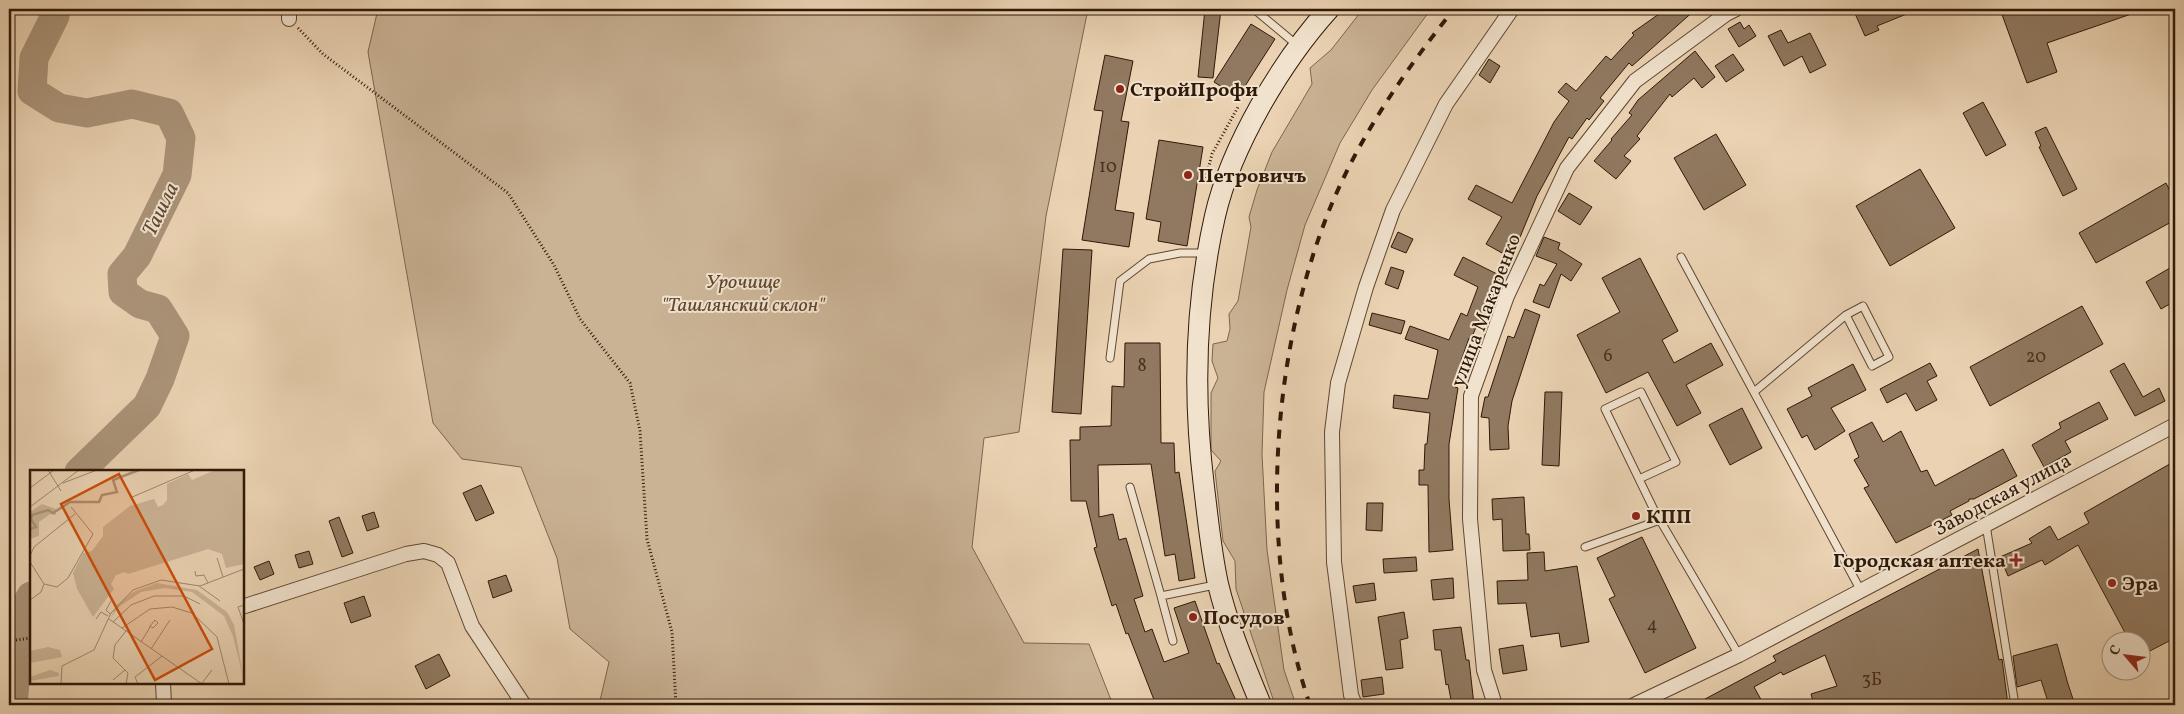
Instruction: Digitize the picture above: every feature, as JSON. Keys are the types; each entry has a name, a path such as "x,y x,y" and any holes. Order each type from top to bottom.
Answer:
{"main road":[{"path":"1261,705 1234,639 1218,584 1201,460 1196,390 1201,304 1215,215 1228,173 1244,136 1300,47 1329,9"}],"street":[{"path":"1355,705 1351,695 1334,562 1332,432 1338,383 1366,287 1393,210 1446,104 1512,9"},
{"name":"улица Макаренко","path":"1495,705 1484,670 1470,518 1470,396 1508,296 1567,168 1635,81 1726,14 1736,9"},
{"name":"Заводская улица","path":"1634,705 1739,655 2175,426"},
{"path":"244,605 406,554 424,551 438,556 448,563 472,626 524,705"},
{"path":"163,684 164,705"}],"lane":[{"path":"1254,9 1300,47"},
{"path":"1110,358 1120,281 1149,259 1180,253 1208,253"},
{"path":"1681,257 1861,590"},
{"path":"1754,392 1846,315 1863,306 1889,357 1872,366 1846,315"},
{"path":"1638,479 1676,462 1641,392 1605,409 1638,479 1660,520 1739,655"},
{"path":"1130,487 1162,596 1173,641"},
{"path":"1585,546 1660,520"},
{"path":"1986,525 2015,705"},
{"path":"1162,596 1218,584"}],"path":[{"path":"289,14 323,54 508,192 554,265 580,319 630,383 640,431 648,539 672,632 676,705"},
{"path":"10,641 30,638"}],"green space":[{"name":"Урочище \"Ташлянский склон\"","path":"378,9 1088,9 1046,216 1019,432 984,438 972,547 1024,643 1089,644 1113,705 599,705 609,662 570,629 557,558 521,467 462,459 433,423 368,52"},
{"path":"1363,9 1431,9 1372,90 1340,143 1305,225 1287,290 1264,392 1262,454 1267,550 1284,670 1296,705 1272,705 1273,699 1236,589 1235,561 1223,541 1215,471 1221,461 1211,450 1211,393 1218,378 1212,361 1213,344 1227,341 1230,329 1229,314 1238,301 1251,227 1249,217 1272,152 1312,84 1310,68 1331,50"}],"building":[{"path":"1205,9 1221,9 1213,78 1198,77"},
{"path":"1666,9 1696,9 1632,66 1629,63 1600,98 1604,101 1589,120 1587,118 1572,139 1569,137 1537,196 1518,242 1511,239 1502,253 1486,244 1502,217 1468,199 1476,185 1512,203 1554,122 1569,101 1558,92 1566,83 1576,91 1606,56 1611,60 1634,35 1632,33"},
{"path":"1853,9 1919,9 1877,26 1879,30 1865,36"},
{"path":"2000,9 2140,9 2140,11 2047,43 2057,72 2027,83"},
{"path":"1740,22 1744,29 1749,25 1756,36 1739,47 1728,29"},
{"path":"1251,24 1275,39 1238,97 1214,82"},
{"path":"1781,30 1788,43 1810,33 1826,65 1810,73 1802,56 1784,66 1768,36"},
{"path":"1695,51 1715,77 1702,88 1694,78 1672,97 1670,94 1637,136 1640,139 1624,156 1631,161 1616,179 1594,161 1632,115 1629,113 1638,100"},
{"path":"1733,54 1744,70 1726,82 1715,66"},
{"path":"1105,55 1133,61 1121,121 1129,122 1115,210 1134,213 1129,247 1082,240 1103,111 1094,110"},
{"path":"1489,59 1500,66 1490,83 1479,75"},
{"path":"1983,102 2006,145 1986,156 1963,113"},
{"path":"2046,127 2077,189 2063,196 2039,147 2041,146 2035,132"},
{"path":"1716,134 1746,185 1704,210 1674,158"},
{"path":"1159,140 1203,147 1187,246 1158,241 1161,222 1146,219"},
{"path":"1920,169 1955,228 1890,266 1856,206"},
{"path":"2166,183 2171,193 2175,191 2175,220 2096,263 2079,233"},
{"path":"1569,193 1592,207 1580,225 1558,211"},
{"path":"1398,232 1413,239 1406,253 1391,247"},
{"path":"1544,237 1560,243 1558,249 1582,264 1571,281 1561,274 1549,308 1533,302 1540,284 1544,286 1557,264 1536,256"},
{"path":"1063,249 1092,250 1081,414 1052,412"},
{"path":"1463,257 1501,276 1484,319 1480,318 1471,339 1469,338 1455,387 1458,388 1449,444 1449,499 1453,550 1429,552 1428,485 1419,485 1419,470 1424,470 1425,444 1427,444 1430,413 1393,408 1394,395 1428,399 1438,350 1405,339 1410,326 1449,340 1461,313 1467,316 1478,287 1454,275"},
{"path":"1640,258 1678,331 1662,340 1674,363 1711,343 1723,365 1686,385 1701,413 1677,426 1648,372 1606,393 1577,335 1620,312 1602,278"},
{"path":"2175,265 2175,301 2161,309 2146,282"},
{"path":"1391,267 1404,271 1398,289 1385,284"},
{"path":"2082,306 2103,344 1990,406 1970,367"},
{"path":"1525,309 1540,315 1512,401 1508,426 1509,449 1490,450 1489,418 1481,417 1485,397 1488,397 1508,336 1514,338"},
{"path":"1372,313 1405,321 1401,334 1369,325"},
{"path":"1125,343 1160,343 1161,443 1174,443 1175,473 1179,472 1195,578 1179,581 1175,554 1165,556 1151,464 1098,465 1099,517 1113,514 1119,540 1126,538 1143,596 1134,599 1145,632 1152,629 1164,662 1189,653 1174,608 1195,601 1217,664 1219,663 1238,705 1156,705 1128,633 1126,634 1116,604 1112,606 1094,548 1097,547 1086,501 1071,501 1070,440 1080,440 1080,427 1111,426 1112,386 1124,387"},
{"path":"1930,363 1937,376 1927,381 1937,400 1916,411 1906,393 1887,403 1880,389"},
{"path":"2124,363 2143,397 2159,388 2165,401 2135,416 2110,371"},
{"path":"1853,364 1866,390 1831,408 1845,431 1815,450 1807,435 1802,438 1787,409 1812,396 1808,388"},
{"path":"1545,392 1562,392 1559,466 1542,465"},
{"path":"2099,402 2108,419 2065,441 2071,452 2044,467 2032,445 2061,428 2059,423"},
{"path":"1742,408 1762,448 1730,465 1709,425"},
{"path":"1872,422 1883,442 1901,431 1921,472 1927,470 1935,486 2003,449 2017,476 1974,499 1969,499 1969,501 1950,511 1952,515 1896,543 1864,488 1869,486 1854,460 1859,457 1849,434"},
{"path":"2175,461 2175,638 2152,650 2152,632 2125,632 2078,545 2045,565 2042,560 2008,576 2000,557 2032,543 2029,539 2050,526 2058,540 2089,523 2084,513"},
{"path":"481,485 494,513 476,521 463,493"},
{"path":"1524,497 1526,534 1529,534 1530,550 1503,551 1502,519 1493,520 1492,499"},
{"path":"1367,503 1383,503 1382,531 1366,530"},
{"path":"374,512 379,527 367,531 362,516"},
{"path":"339,517 353,553 342,557 329,521"},
{"path":"1642,537 1696,648 1645,673 1609,599 1615,596 1597,558"},
{"path":"1978,549 1999,660 2002,659 2008,705 1814,705 1811,694 1837,686 1825,655 1783,675 1781,672 1754,687 1764,705 1694,705 1776,661 1773,656"},
{"path":"309,551 313,564 299,568 295,555"},
{"path":"1544,552 1545,571 1577,566 1589,642 1561,647 1559,633 1531,637 1526,603 1498,604 1497,581 1528,580 1527,553"},
{"path":"1416,557 1417,571 1384,573 1383,559"},
{"path":"269,561 274,574 260,580 254,567"},
{"path":"506,575 512,591 493,598 488,581"},
{"path":"1453,578 1454,598 1433,600 1431,580"},
{"path":"1374,583 1376,600 1356,603 1353,586"},
{"path":"364,596 371,616 351,623 344,603"},
{"path":"1404,612 1408,638 1400,640 1403,668 1386,670 1378,617"},
{"path":"1461,627 1466,660 1469,660 1474,705 1452,705 1448,684 1446,685 1441,650 1435,650 1433,630"},
{"path":"2057,644 2075,705 2049,705 2041,680 2017,687 2013,656"},
{"path":"1523,645 1527,670 1503,674 1499,649"},
{"path":"439,654 450,676 426,689 415,666"},
{"path":"1382,677 1384,694 1363,697 1361,680"}],"waterway":[{"name":"Ташла","path":"56,9 55,16 34,58 32,91 59,108 87,113 132,104 169,113 181,138 177,175 137,256 122,274 123,292 140,304 158,309 175,336 160,379 147,406 81,470"},
{"name":"Ташла","path":"13,705 21,613 30,598"}],"railway":[{"path":"1310,705 1293,646 1282,583 1277,518 1278,452 1284,386 1295,321 1312,259 1333,201 1345,175 1387,101 1419,54 1454,9"}],"place":[{"name":"СтройПрофи","path":"1120,89"},
{"name":"Петровичъ","path":"1188,175"},
{"name":"КПП","path":"1636,516"},
{"name":"Городская аптека","path":"2016,560"},
{"name":"Эра","path":"2112,583"},
{"name":"Посудов","path":"1193,617"}]}
